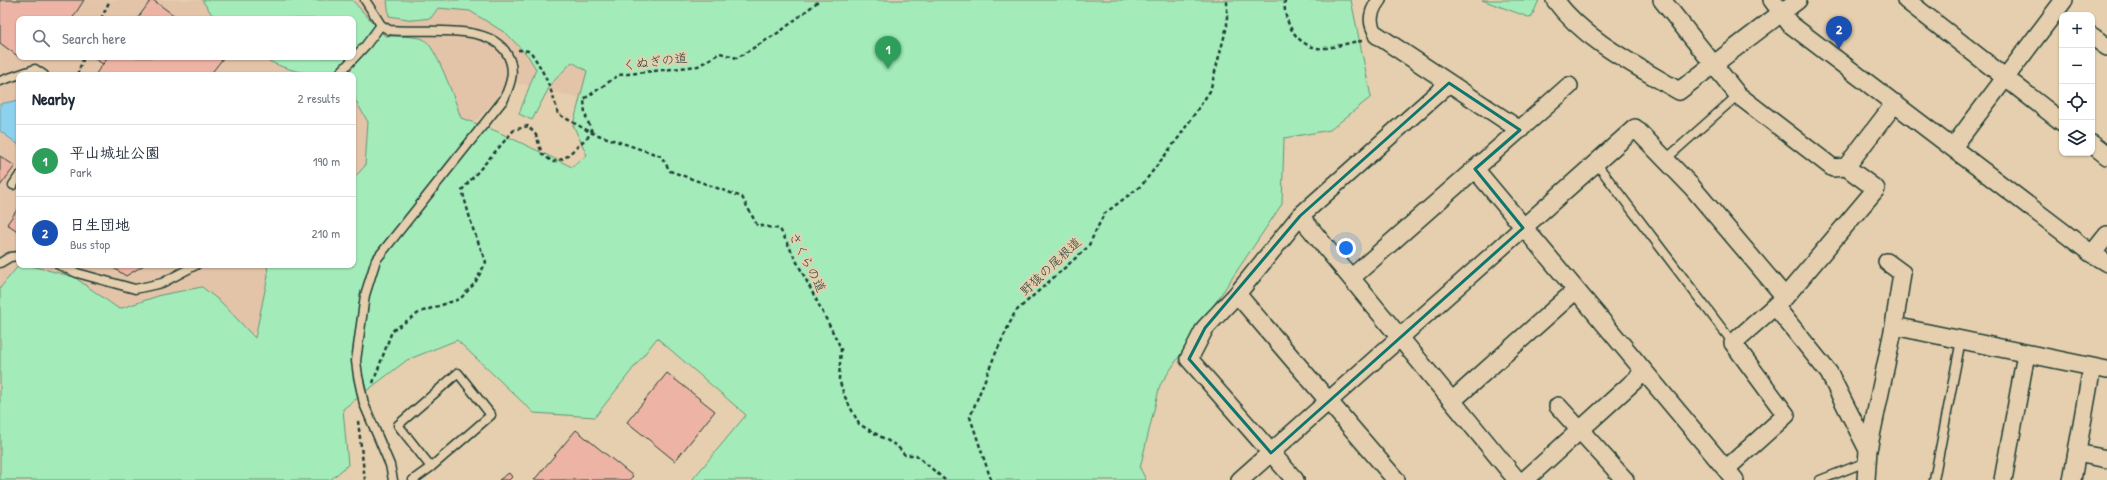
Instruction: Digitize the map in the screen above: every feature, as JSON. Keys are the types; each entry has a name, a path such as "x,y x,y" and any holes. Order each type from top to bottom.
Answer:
{"street":[{"path":"1379,0 1374,6 1370,20 1371,27 1377,35 1520,130"},
{"path":"1555,0 1562,10 1604,46 1679,91 1713,64 1777,6 1798,0"},
{"path":"1475,169 1730,474 1786,415 1733,343 1780,301 1876,189 1846,167 1832,168 1738,95 1662,0"},
{"path":"1906,0 2059,120"},
{"path":"1777,6 1790,24 2092,254 2107,262"},
{"path":"1953,147 2058,6"},
{"path":"2095,38 2107,47"},
{"path":"1295,480 1189,359 1205,328 1237,294 1300,216 1449,83"},
{"path":"1351,278 1569,86"},
{"path":"1846,167 1895,103"},
{"path":"1240,480 1635,128 1666,159 1780,301 1829,373 1867,456"},
{"path":"2095,146 2107,156"},
{"path":"1300,216 1517,480"},
{"path":"2092,254 2107,235"},
{"path":"1866,480 1867,456 1894,326 1902,273 1887,262"},
{"path":"1452,401 1576,290"},
{"path":"1237,294 1396,480"},
{"path":"1894,326 2099,369 2077,453 2072,480"},
{"path":"2003,480 2026,354"},
{"path":"1525,480 1644,372"},
{"path":"1558,406 1625,480"},
{"path":"2077,453 2107,458"}],"lane":[{"path":"365,0 381,25 389,30 476,33 492,38 504,48 511,62 512,82 504,99 376,260 365,295 356,361 364,404 390,465 393,480"},
{"path":"356,56 381,25"},
{"path":"341,72 352,60"},
{"path":"26,72 35,69 40,72"},
{"path":"0,81 16,76"},
{"path":"1666,159 1738,95"},
{"path":"1596,163 1733,343"},
{"path":"13,185 16,180"},
{"path":"0,263 10,257 16,256"},
{"path":"66,268 84,276 135,289 162,283 190,268"},
{"path":"1934,480 1961,340"},
{"path":"413,480 431,467 491,415 458,373 398,425 431,467"},
{"path":"1820,480 1867,456"}],"path":[{"path":"102,16 110,0"},
{"name":"くぬぎの道","path":"592,133 585,114 584,100 619,75 698,66 720,53 737,58 782,31 820,0"},
{"name":"野猿の尾根道","path":"991,480 970,417 994,357 1012,318 1015,312 1088,247 1104,214 1142,185 1179,138 1210,91 1227,26 1227,0"},
{"path":"1285,0 1283,11 1289,28 1301,41 1324,48 1343,43 1367,40 1377,35"},
{"path":"365,480 361,435 357,424 392,331 420,312 460,299 475,283 486,262 473,229 462,190 514,130 528,126 536,135 542,154 552,162 565,158 592,133 558,114 553,95 543,69 530,51 504,48"},
{"path":"78,72 83,60"},
{"name":"さくらの道","path":"592,133 661,156 670,171 742,197 757,225 780,229 841,348 840,379 844,395 859,424 897,446 905,455 916,455 944,480"}],"highlighted area":[{"path":"1449,83 1520,130 1475,169 1523,228 1271,453 1189,359 1205,328 1300,216"}],"shaded area":[{"path":"0,0 798,0 584,99 512,82 367,235 364,404 322,378 261,324 213,381 4,480 0,480"}],"green space":[{"path":"202,0 352,0 385,36 419,38 423,39 428,44 434,52 445,75 461,118 496,131 572,167 587,155 573,125 587,71 572,62 551,84 532,120 519,114 536,69 528,56 507,34 470,11 438,8 431,18 414,20 389,16 387,0 1351,0 1371,97 1330,130 1284,138 1282,204 1160,385 1140,468 1146,480 692,480 746,415 657,338 595,417 534,413 457,340 407,360 343,409 348,465 330,480 0,480 0,288 17,268 40,268 74,277 119,309 161,295 202,287 221,302 255,338 268,276 267,268 356,268 356,176 365,166 368,122 356,101 356,72 300,72 267,60 356,60 356,16 213,16"},
{"path":"1482,0 1539,0 1531,18"}],"water":[{"path":"16,101 16,143 0,131 0,104"}],"building":[{"path":"0,0 84,0 74,16 16,16 16,55 0,43"},
{"path":"151,0 153,0 175,16 139,16"},
{"path":"97,60 106,60 103,64"},
{"path":"106,60 222,60 212,72 97,72"},
{"path":"0,156 15,166 0,186"},
{"path":"16,211 16,230 7,224"},
{"path":"114,268 139,268 126,276"},
{"path":"667,373 715,411 675,461 627,422"},
{"path":"576,430 633,476 629,480 534,480"},
{"path":"509,473 512,477 509,480 499,480"}],"place":[{"name":"日生団地","path":"1839,49"},
{"name":"平山城址公園","path":"888,69"}]}
